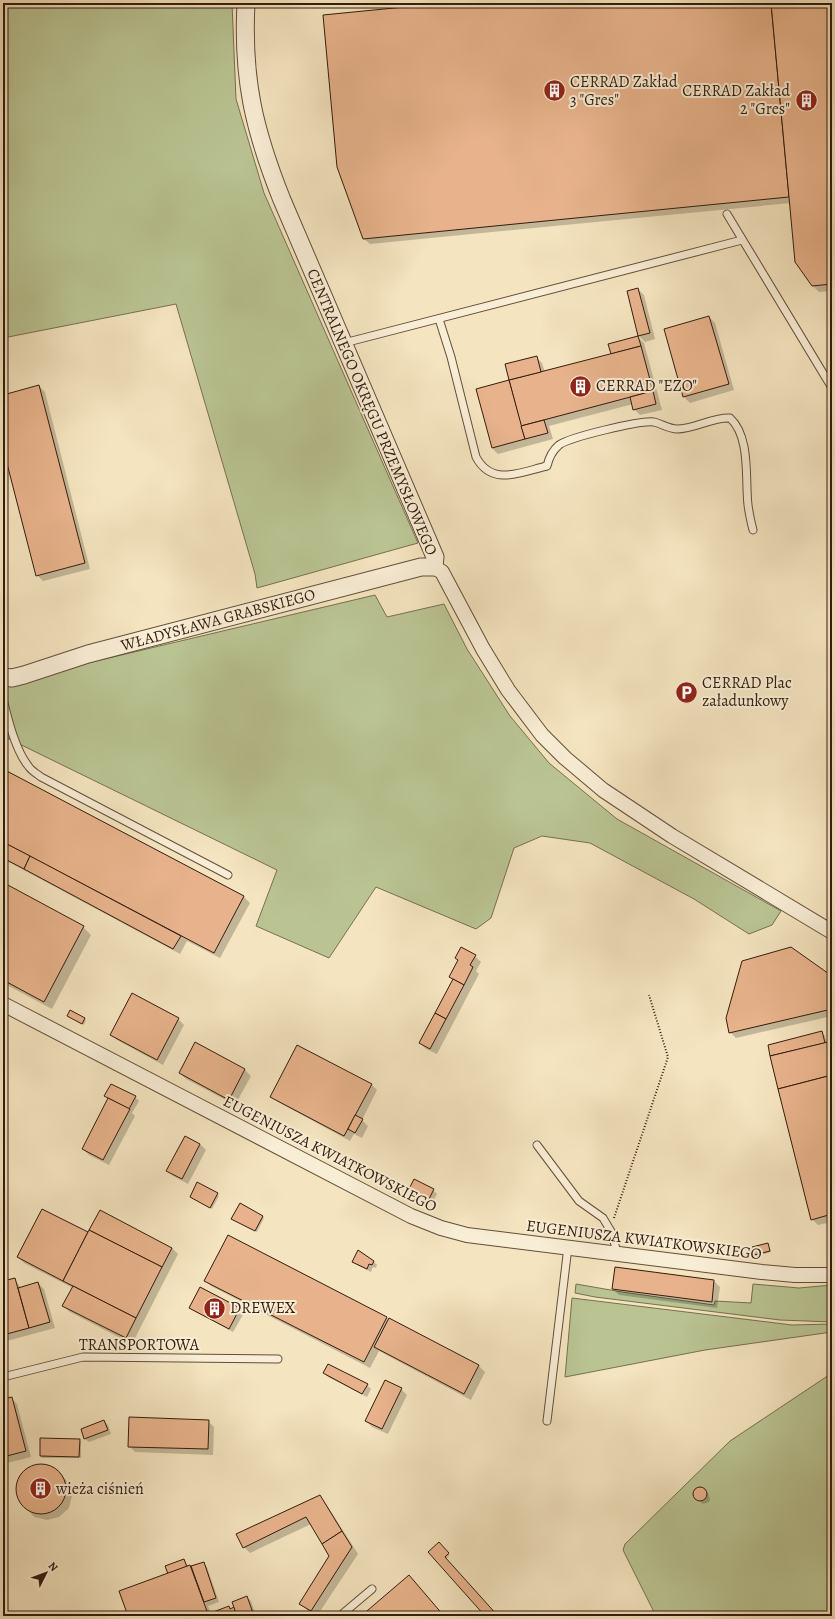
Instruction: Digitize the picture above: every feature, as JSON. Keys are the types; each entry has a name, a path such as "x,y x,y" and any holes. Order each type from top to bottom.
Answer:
{"street":[{"name":"CENTRALNEGO OKRĘGU PRZEMYSŁOWEGO","path":"246,3 244,40 245,60 252,110 260,142 282,200 435,557 434,566 442,572 483,649 508,690 542,735 565,758 603,790 672,836 832,932"},
{"name":"WŁADYSŁAWA GRABSKIEGO","path":"3,680 24,675 88,654 421,567 434,566"},
{"name":"EUGENIUSZA KWIATKOWSKIEGO","path":"3,1004 411,1216 441,1228 467,1235 775,1274 832,1275"}],"lane":[{"path":"727,214 832,388"},
{"path":"344,343 439,320 742,240"},
{"path":"439,320 451,357 476,457 488,472 504,476 547,466 549,455 560,444 612,428 652,422 676,430 723,418 730,418 737,424 746,458 748,504 753,530"},
{"path":"3,699 11,726 24,759 30,768 41,777 228,875"},
{"path":"537,1145 579,1201 603,1218 610,1230 617,1253"},
{"path":"547,1421 568,1247"},
{"name":"TRANSPORTOWA","path":"3,1377 83,1357 278,1359"},
{"path":"340,1616 372,1589"}],"path":[{"path":"610,1230 668,1057 650,995"}],"green space":[{"path":"3,3 232,3 236,99 264,193 418,543 257,588 255,574 176,304 3,338"},
{"path":"375,595 387,617 444,604 467,649 510,716 549,763 617,819 781,911 772,925 749,934 694,899 590,843 542,836 514,848 491,918 476,929 376,887 329,958 256,926 277,870 3,736 3,683"},
{"path":"576,1284 714,1305 715,1301 751,1303 753,1284 799,1288 832,1285 832,1322 780,1320 595,1297 575,1293"},
{"path":"572,1298 792,1325 832,1324 832,1332 705,1350 565,1377"},
{"path":"832,1373 832,1616 656,1616 623,1550 625,1544 730,1441"}],"building":[{"name":"CERRAD Zakład 3 \"Gres\"","path":"445,3 771,3 789,197 363,239 337,167 323,15"},
{"name":"CERRAD Zakład 2 \"Gres\"","path":"771,3 832,3 832,284 812,286 795,262"},
{"path":"638,288 650,333 638,336 627,291"},
{"path":"709,316 729,384 683,397 664,329"},
{"path":"638,336 641,346 611,354 608,344"},
{"name":"CERRAD \"EZO\"","path":"641,346 653,391 521,426 509,380"},
{"path":"537,356 541,372 509,380 505,364"},
{"path":"509,380 525,439 492,448 476,389"},
{"path":"39,385 85,563 36,576 3,448 3,395"},
{"path":"653,391 656,404 633,410 630,397"},
{"path":"544,420 548,433 525,439 521,426"},
{"path":"3,769 244,896 214,953 3,842"},
{"path":"3,842 30,856 24,869 3,858"},
{"path":"30,856 181,936 173,949 24,869"},
{"path":"6,884 84,926 44,1002 3,980 3,889"},
{"path":"461,947 476,955 470,965 473,967 464,985 449,977 458,960 455,958"},
{"path":"791,947 832,976 832,1009 729,1033 726,1018 742,961"},
{"path":"453,979 464,985 446,1019 435,1013"},
{"path":"132,993 179,1018 157,1060 110,1035"},
{"path":"70,1010 85,1018 82,1024 67,1016"},
{"path":"435,1013 446,1019 430,1049 419,1043"},
{"path":"822,1031 825,1043 770,1056 768,1045"},
{"path":"832,1041 832,1075 778,1089 770,1056"},
{"path":"195,1042 245,1069 229,1100 179,1073"},
{"path":"297,1045 372,1084 344,1136 270,1097"},
{"path":"832,1075 832,1214 811,1220 778,1089"},
{"path":"111,1084 136,1096 129,1109 104,1096"},
{"path":"108,1098 130,1109 103,1160 82,1149"},
{"path":"355,1115 363,1119 355,1133 348,1129"},
{"path":"185,1136 200,1144 182,1179 166,1171"},
{"path":"414,1179 434,1189 429,1199 409,1189"},
{"path":"197,1182 218,1193 210,1208 190,1197"},
{"path":"240,1203 263,1216 255,1231 231,1219"},
{"path":"42,1209 88,1232 63,1281 17,1257"},
{"path":"100,1210 172,1248 162,1267 89,1230"},
{"path":"89,1230 162,1267 136,1318 63,1281"},
{"path":"228,1235 387,1317 364,1362 204,1281"},
{"path":"768,1243 770,1251 754,1255 752,1247"},
{"path":"358,1250 374,1261 372,1265 369,1264 367,1269 352,1262"},
{"path":"615,1267 714,1280 712,1302 612,1289"},
{"path":"15,1278 29,1328 3,1335 3,1281"},
{"path":"38,1282 50,1322 29,1328 18,1288"},
{"path":"73,1286 136,1318 126,1338 62,1306"},
{"name":"DREWEX","path":"200,1287 240,1308 229,1329 189,1308"},
{"path":"389,1318 479,1365 464,1394 374,1347"},
{"path":"328,1364 368,1384 362,1394 323,1373"},
{"path":"385,1380 402,1388 382,1429 365,1421"},
{"path":"12,1397 26,1451 3,1457 3,1399"},
{"path":"129,1417 209,1420 208,1449 128,1447"},
{"path":"104,1420 108,1430 84,1439 81,1429"},
{"path":"40,1438 80,1439 79,1457 40,1456"},
{"name":"wieża ciśnień","path":"36,1464 46,1464 59,1471 66,1484 66,1494 59,1507 46,1514 36,1514 27,1510 20,1503 16,1494 16,1484 20,1475 27,1468"},
{"path":"697,1487 703,1487 707,1491 707,1497 703,1501 697,1501 693,1497 693,1491"},
{"path":"320,1495 342,1531 322,1544 306,1517 243,1548 236,1534"},
{"path":"342,1531 352,1547 311,1611 299,1604 329,1556 322,1544"},
{"path":"439,1542 449,1553 445,1557 498,1616 485,1616 428,1552"},
{"path":"184,1559 187,1567 168,1574 165,1566"},
{"path":"204,1562 216,1598 204,1602 191,1566"},
{"path":"190,1565 208,1614 229,1606 230,1609 234,1607 237,1616 128,1616 119,1591"},
{"path":"409,1575 444,1616 361,1616"},
{"path":"247,1596 254,1616 237,1616 232,1602"}],"place":[{"name":"CERRAD Zakład 3 \"Gres\"","path":"554,91"},
{"name":"CERRAD Zakład 2 \"Gres\"","path":"806,100"},
{"name":"CERRAD \"EZO\"","path":"581,386"},
{"name":"CERRAD Plac załadunkowy","path":"687,692"},
{"name":"DREWEX","path":"215,1308"},
{"name":"wieża ciśnień","path":"41,1489"}]}
